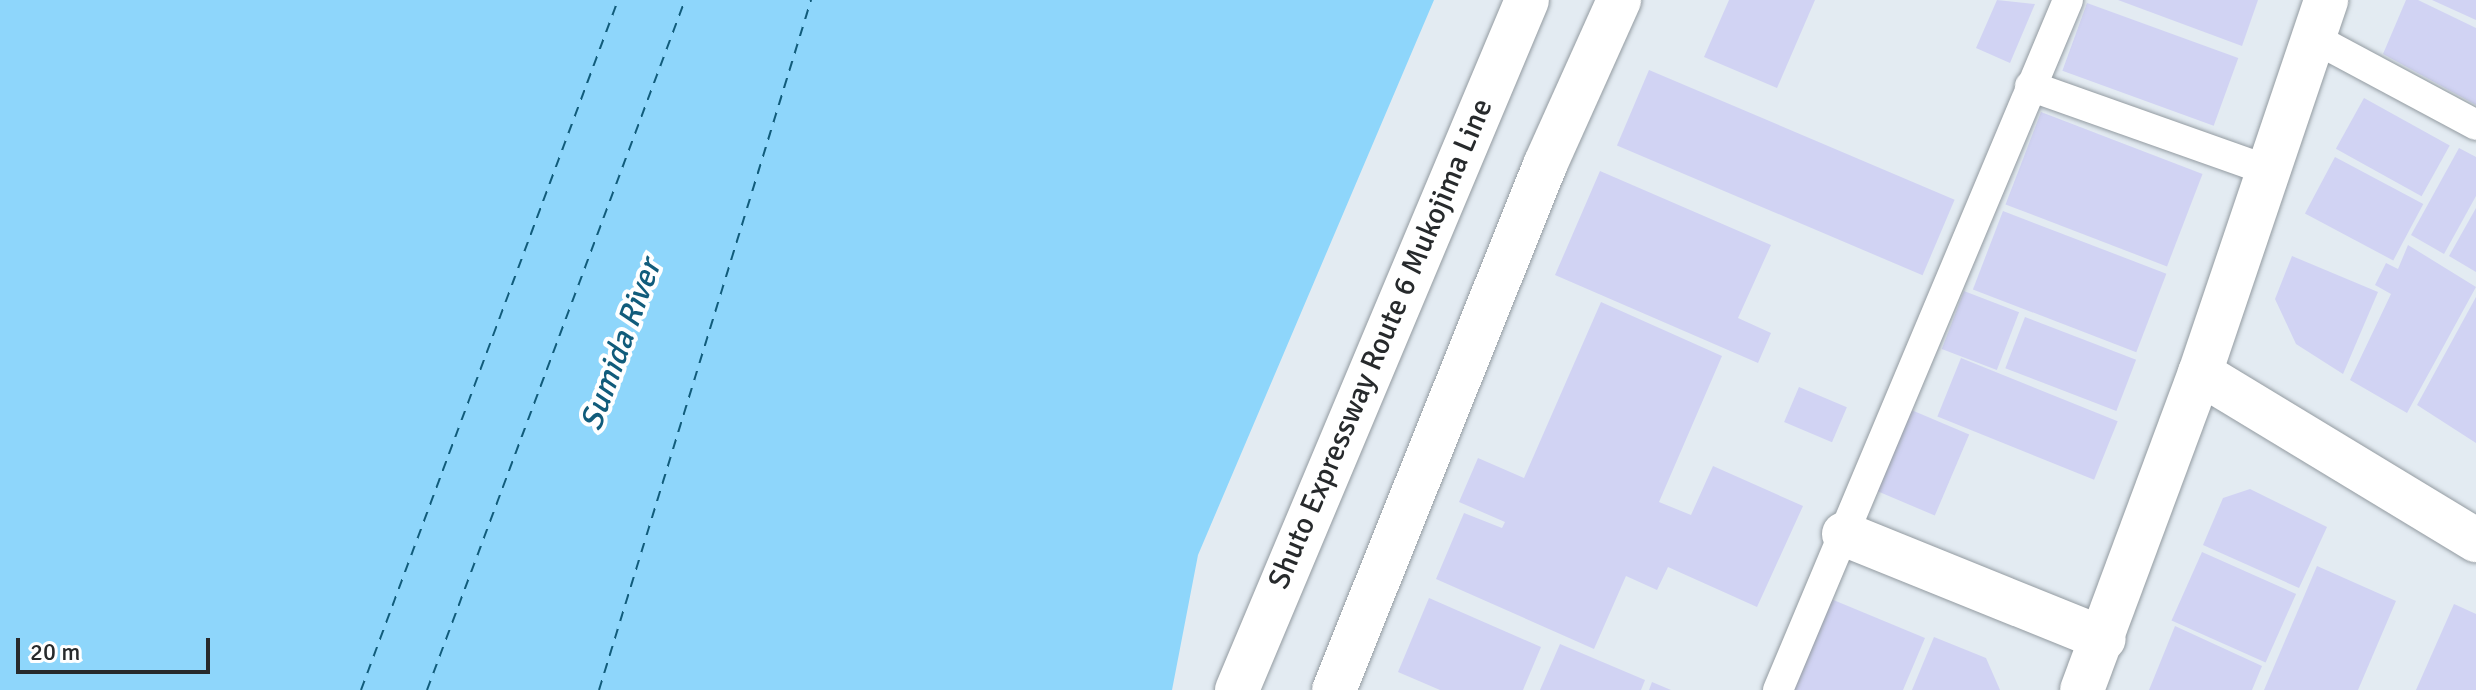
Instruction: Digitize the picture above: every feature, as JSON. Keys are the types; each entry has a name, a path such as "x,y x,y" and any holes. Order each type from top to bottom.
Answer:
{"main road":[{"name":"Shuto Expressway Route 6 Mukojima Line","path":"1237,690 1527,0"},
{"path":"1334,690 1545,165 1619,0"},
{"path":"2082,690 2104,639 2200,373 2320,19"},
{"path":"2200,373 2476,540"},
{"path":"1844,534 2104,639"}],"lane":[{"path":"1778,690 2068,0"},
{"path":"2320,19 2476,125"},
{"path":"2030,86 2267,170"}],"water":[{"name":"Sumida River","path":"0,0 1434,0 1198,555 1172,690 0,690"}],"building":[{"path":"1729,0 1815,0 1777,88 1704,57"},
{"path":"1997,0 2035,4 2010,63 1976,48"},
{"path":"2118,0 2258,0 2242,46"},
{"path":"2406,0 2418,0 2476,28 2476,105 2383,54"},
{"path":"2432,0 2476,0 2476,20"},
{"path":"2087,3 2238,58 2214,126 2062,71"},
{"path":"1649,70 1955,200 1923,275 1617,145"},
{"path":"2364,98 2450,146 2422,196 2336,149"},
{"path":"2041,112 2203,174 2167,266 2006,204"},
{"path":"2459,148 2476,157 2476,196 2444,254 2411,235"},
{"path":"2335,157 2423,204 2393,260 2305,214"},
{"path":"1600,171 1771,245 1738,318 1771,333 1758,363 1555,275"},
{"path":"2476,208 2476,272 2449,256"},
{"path":"2003,211 2166,274 2136,352 1973,289"},
{"path":"2408,245 2476,287 2407,413 2350,380 2391,294 2375,285 2386,263 2398,269"},
{"path":"2292,256 2378,292 2343,374 2296,344 2275,299"},
{"path":"1964,291 2019,312 1997,370 1942,349"},
{"path":"2476,297 2476,443 2417,405"},
{"path":"1601,302 1722,356 1659,502 1691,515 1713,466 1803,506 1757,607 1668,567 1657,590 1626,576 1594,649 1436,579 1464,513 1502,528 1505,522 1459,502 1478,458 1524,478"},
{"path":"2025,317 2136,360 2116,411 2005,368"},
{"path":"1961,358 2118,421 2094,480 1937,416"},
{"path":"1799,387 1847,407 1832,442 1784,422"},
{"path":"1902,406 1969,435 1935,516 1868,487"},
{"path":"2250,489 2327,527 2299,588 2203,545 2223,498"},
{"path":"2202,552 2296,594 2266,662 2171,621"},
{"path":"2317,566 2396,601 2358,690 2264,690"},
{"path":"1429,598 1541,647 1523,690 1440,690 1398,672"},
{"path":"1831,599 1925,638 1903,690 1793,690"},
{"path":"2454,604 2476,614 2476,690 2416,690"},
{"path":"2175,626 2262,666 2252,690 2149,690"},
{"path":"1934,637 1986,658 2000,690 1912,690"},
{"path":"1560,644 1645,680 1641,690 1540,690"},
{"path":"1652,682 1671,690 1649,690"}],"ferry route":[{"path":"361,690 618,0"},
{"path":"427,690 685,0"},
{"path":"599,690 811,0"}]}
